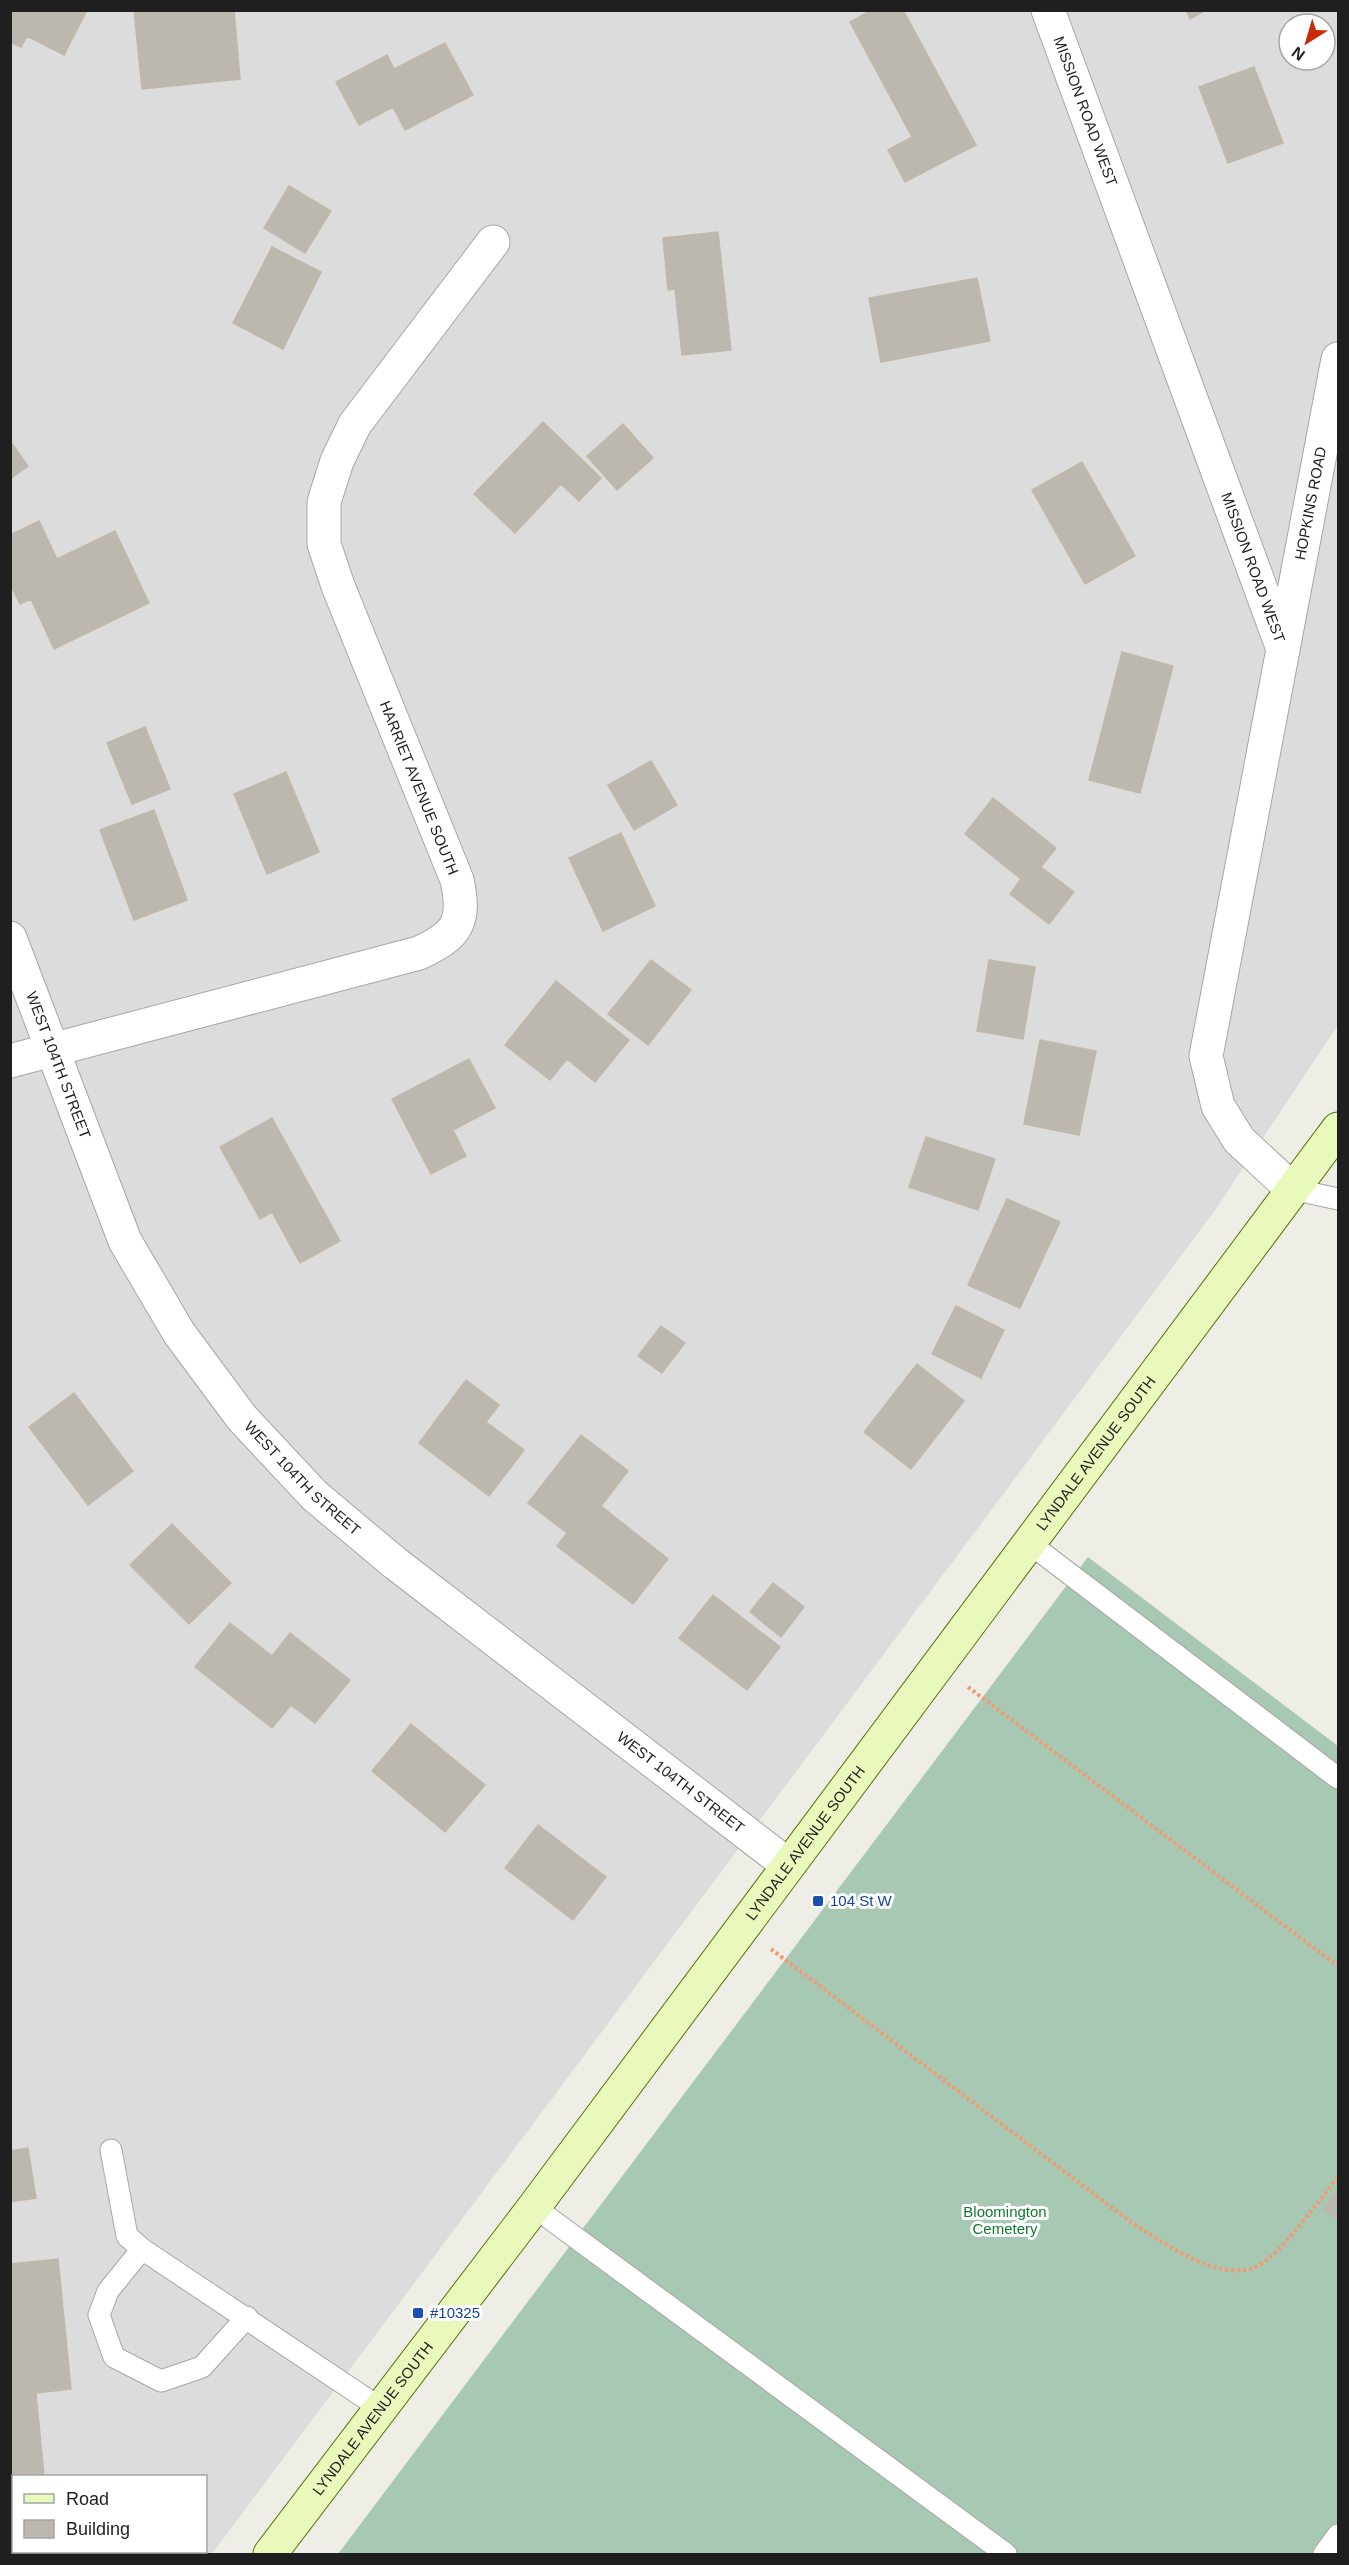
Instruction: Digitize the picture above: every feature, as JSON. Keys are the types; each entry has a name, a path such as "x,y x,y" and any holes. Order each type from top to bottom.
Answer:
{"street":[{"name":"MISSION ROAD WEST","path":"1048,10 1283,649 1206,1056 1218,1106 1239,1140 1292,1190"},
{"name":"HARRIET AVENUE SOUTH","path":"10,1061 419,953 440,944 457,927 462,903 457,880 338,586 324,544 324,502 337,461 355,424 493,242"},
{"name":"HOPKINS ROAD","path":"1283,649 1338,359"},
{"name":"WEST 104TH STREET","path":"10,938 125,1241 179,1333 242,1418 315,1496 395,1563 788,1865"},
{"name":"LYNDALE AVENUE SOUTH","path":"270,2554 534,2207 1338,1129"}],"lane":[{"path":"1292,1190 1338,1199"},
{"path":"1029,1543 1338,1778"},
{"path":"111,2150 127,2236 142,2249 380,2408"},
{"path":"534,2207 1006,2554"},
{"path":"142,2249 108,2291 99,2315 114,2357 160,2381 202,2367 247,2317"},
{"path":"1324,2554 1338,2535"}],"path":[{"path":"937,1666 982,1697 1338,1966"},
{"path":"740,1930 786,1958 1128,2220 1182,2254 1209,2265 1233,2271 1258,2266 1276,2252 1338,2176"}],"shaded area":[{"path":"11,11 1338,11 1338,1025 1216,1209 212,2554 11,2554"}],"green space":[{"name":"Bloomington Cemetery","path":"1088,1557 1338,1746 1338,2554 338,2554"}],"building":[{"path":"10,10 82,10 86,12 64,55 27,36 21,47 10,42"},
{"path":"134,10 234,10 240,79 142,89"},
{"path":"872,10 903,10 976,145 905,182 888,150 912,137 850,22"},
{"path":"1186,10 1206,10 1190,19"},
{"path":"445,43 473,95 405,130 393,107 359,125 336,82 387,55 394,69"},
{"path":"1254,67 1283,143 1228,163 1199,87"},
{"path":"289,186 331,211 305,253 264,228"},
{"path":"718,232 731,350 682,355 675,289 668,290 663,238"},
{"path":"272,247 321,272 283,349 233,323"},
{"path":"977,278 990,341 881,362 869,298"},
{"path":"543,422 601,478 579,501 561,484 515,533 474,494"},
{"path":"623,424 653,458 617,490 587,456"},
{"path":"10,441 28,466 10,479"},
{"path":"1082,462 1135,556 1085,584 1032,490"},
{"path":"39,521 57,559 115,531 149,603 54,649 31,599 20,604 10,584 10,535"},
{"path":"1122,652 1173,666 1140,793 1089,780"},
{"path":"145,727 170,789 132,804 107,743"},
{"path":"651,761 677,805 634,830 608,785"},
{"path":"286,772 319,852 267,874 234,794"},
{"path":"993,798 1056,848 1041,867 1074,892 1049,924 1010,894 1021,879 965,834"},
{"path":"154,810 187,900 134,920 100,830"},
{"path":"621,833 655,906 603,931 569,858"},
{"path":"651,960 691,990 648,1045 608,1014"},
{"path":"989,960 1035,967 1023,1039 977,1031"},
{"path":"556,981 629,1040 595,1082 567,1059 550,1080 505,1045"},
{"path":"1040,1040 1096,1051 1079,1135 1024,1124"},
{"path":"469,1059 495,1108 453,1130 466,1156 431,1174 392,1099"},
{"path":"272,1118 340,1241 300,1263 272,1212 260,1219 220,1147"},
{"path":"926,1137 995,1159 978,1210 909,1187"},
{"path":"1007,1199 1060,1222 1020,1308 968,1285"},
{"path":"956,1306 1004,1330 981,1378 932,1354"},
{"path":"661,1326 685,1343 662,1373 638,1356"},
{"path":"917,1364 964,1401 911,1469 864,1432"},
{"path":"466,1380 499,1405 486,1422 524,1450 489,1496 419,1443"},
{"path":"74,1393 133,1471 88,1505 29,1427"},
{"path":"581,1435 628,1471 601,1506 668,1559 633,1604 557,1546 567,1533 528,1503"},
{"path":"172,1524 231,1583 189,1624 130,1565"},
{"path":"773,1583 804,1607 781,1637 750,1612"},
{"path":"713,1595 780,1647 747,1690 679,1638"},
{"path":"230,1623 272,1656 290,1633 350,1680 315,1723 291,1705 272,1728 195,1667"},
{"path":"411,1724 485,1785 445,1832 372,1771"},
{"path":"538,1825 606,1877 573,1920 505,1868"},
{"path":"28,2148 36,2198 10,2202 10,2151"},
{"path":"1338,2190 1338,2220 1324,2209"},
{"path":"58,2259 71,2389 36,2393 44,2475 12,2475 12,2546 10,2546 10,2264"}],"place":[{"name":"104 St W","path":"818,1901"},
{"name":"#10325","path":"418,2313"}]}
